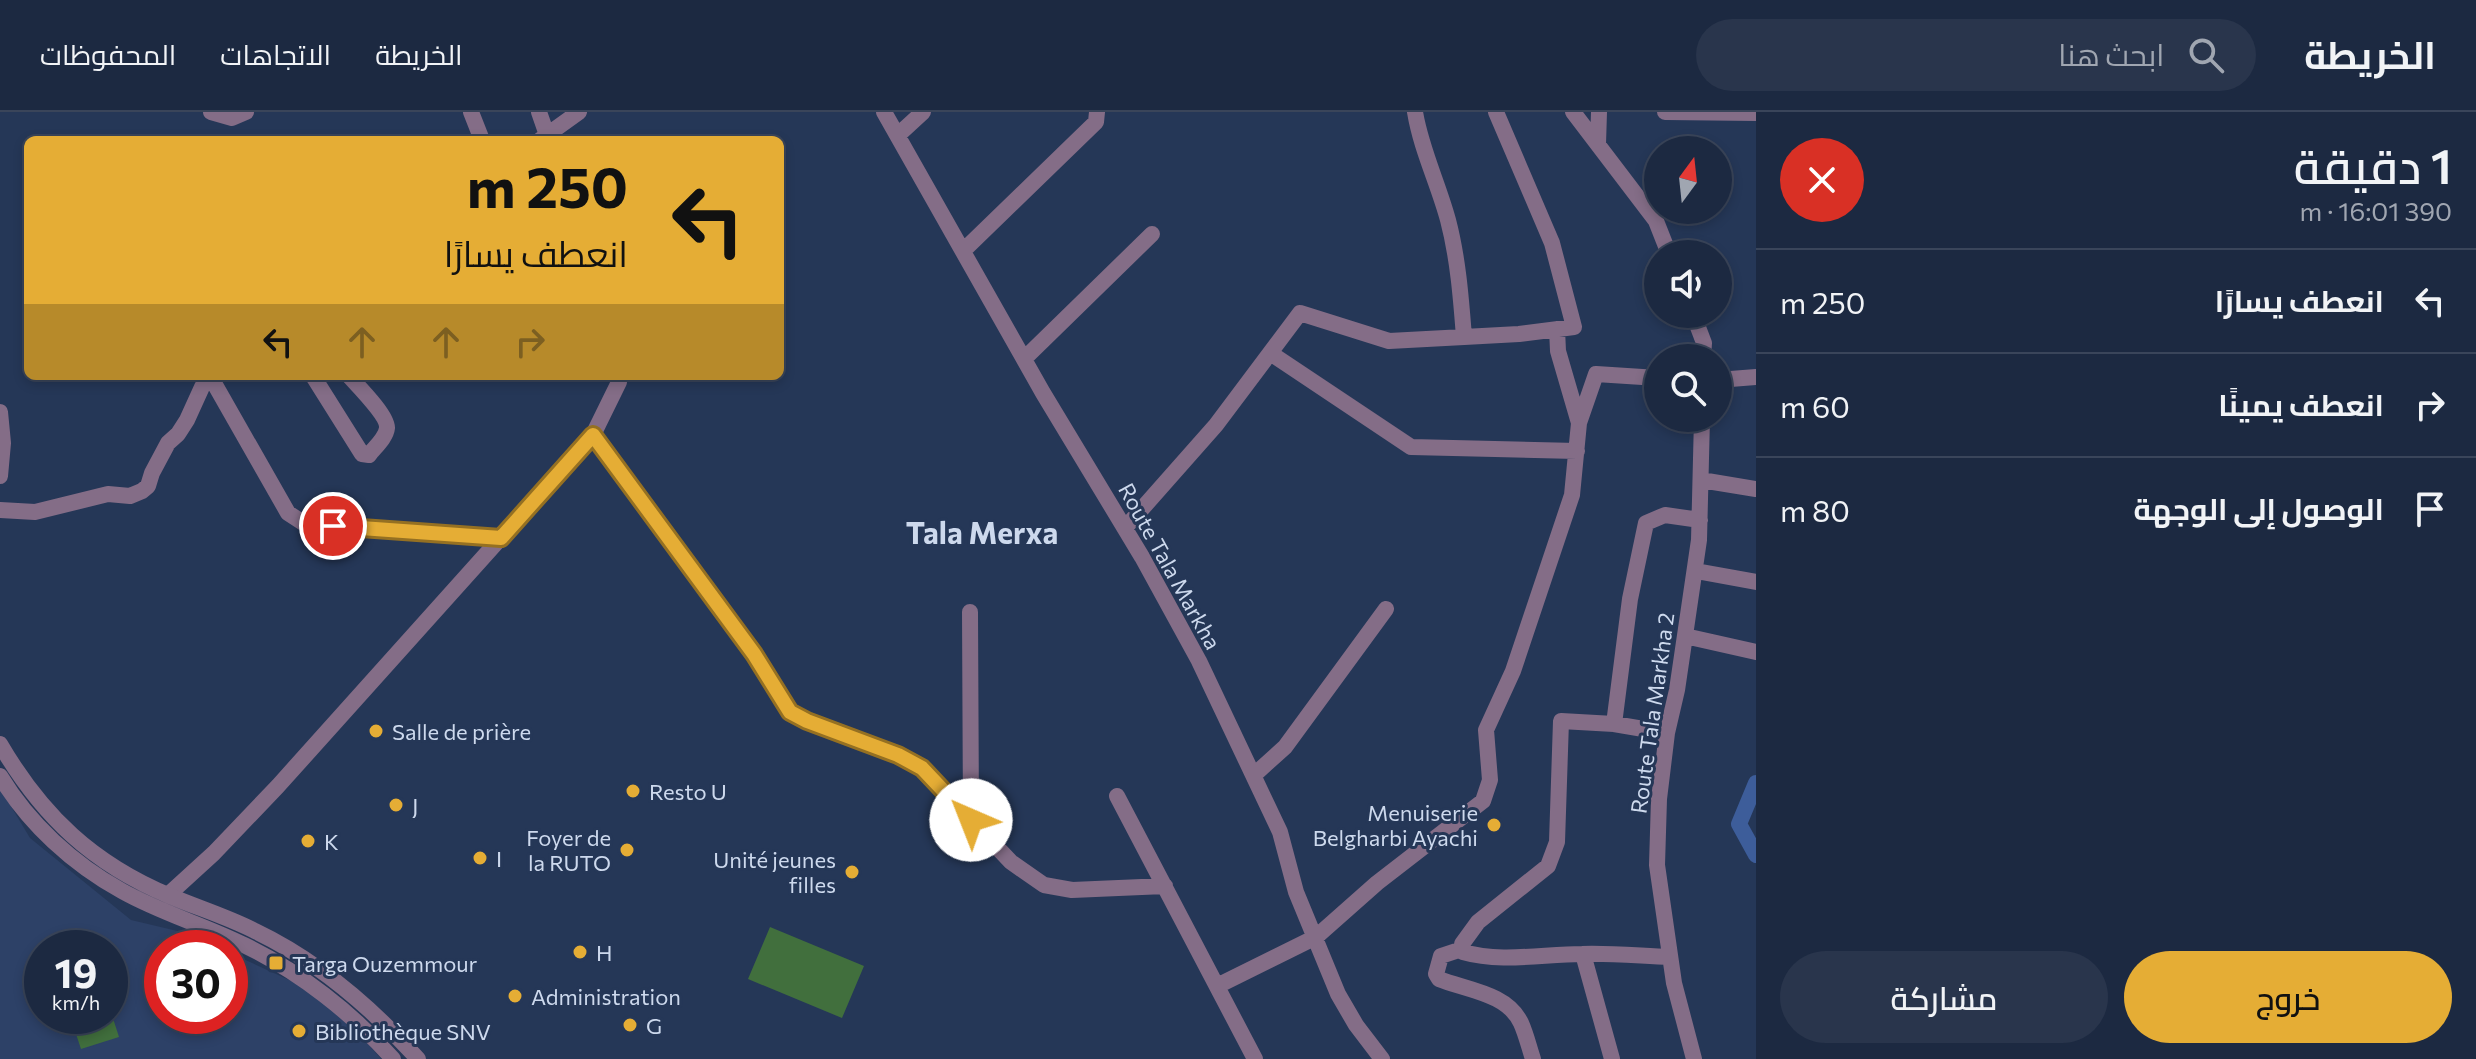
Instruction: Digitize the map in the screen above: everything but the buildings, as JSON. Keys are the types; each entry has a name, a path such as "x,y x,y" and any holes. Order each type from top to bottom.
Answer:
{"street":[{"path":"211,112 232,118 246,112"},
{"path":"471,112 480,136"},
{"path":"539,112 543,136"},
{"path":"544,136 579,112"},
{"name":"Route Tala Markha","path":"884,112 1199,661 1280,832 1296,892 1338,994 1356,1025 1382,1059"},
{"path":"898,135 923,112"},
{"path":"963,251 1096,122 1097,112"},
{"path":"1415,112 1448,221 1461,291 1464,337"},
{"path":"1125,528 1216,425 1300,313 1389,341 1574,327 1552,243 1496,112"},
{"path":"1573,112 1656,221 1663,240"},
{"path":"1598,144 1599,112"},
{"path":"1665,112 1756,113"},
{"path":"1024,359 1152,234"},
{"path":"1557,329 1558,351 1579,423"},
{"path":"1270,353 1411,447 1577,451"},
{"path":"1217,986 1316,937 1377,883 1483,801 1490,780 1486,730 1513,671 1572,495 1579,423 1596,374 1644,377"},
{"path":"1732,379 1756,377"},
{"path":"0,510 35,512 108,494 130,496 142,491 148,486 168,443 187,420 207,380"},
{"path":"212,380 288,513 305,524 501,538"},
{"path":"316,380 362,454 369,455 387,427 384,418 352,380"},
{"path":"168,895 214,853 278,786 593,435 619,380"},
{"path":"0,412 3,443 0,476"},
{"name":"Route Tala Markha 2","path":"1694,1059 1674,983 1657,865 1659,799 1667,733 1696,571 1702,432"},
{"path":"593,435 754,654 790,712 898,755 922,768 1011,862 1044,885 1072,890 1165,886"},
{"path":"1701,480 1756,489"},
{"path":"1614,724 1630,599 1646,523 1665,515 1700,520"},
{"path":"1696,571 1756,582"},
{"path":"1254,775 1285,747 1386,609"},
{"path":"970,612 971,820"},
{"path":"1685,636 1756,652"},
{"path":"1667,733 1614,724 1561,721 1557,842 1548,866 1478,922 1465,937 1462,949 1478,957 1583,954 1670,957"},
{"path":"0,744 33,794 68,833 110,865 132,879 255,931 293,952 364,1005 418,1059"},
{"path":"0,776 28,815 56,844 88,870 123,892 210,930"},
{"path":"1117,796 1255,1059"},
{"path":"248,941 255,931"},
{"path":"248,947 318,990 351,1017 393,1059"},
{"path":"1462,949 1441,956 1436,974 1439,979 1477,990 1508,1007 1520,1020 1533,1059"},
{"path":"1583,954 1612,1059"}],"shaded area":[{"path":"0,788 30,838 131,920 173,930 144,930 144,1034 248,1034 248,961 329,998 381,1059 0,1059"}],"green space":[{"path":"770,927 864,966 842,1018 748,979"},
{"path":"76,1034 118,1034 119,1037 81,1049"}],"waterway":[{"path":"1756,783 1739,824 1756,855"}],"place":[{"name":"Salle de prière","path":"376,731"},
{"name":"Resto U","path":"633,791"},
{"name":"J","path":"396,805"},
{"name":"Menuiserie Belgharbi Ayachi","path":"1494,825"},
{"name":"K","path":"308,841"},
{"name":"Foyer de la RUTO","path":"627,850"},
{"name":"I","path":"480,858"},
{"name":"Unité jeunes filles","path":"852,872"},
{"name":"H","path":"580,952"},
{"name":"Targa Ouzemmour","path":"276,963"},
{"name":"Administration","path":"515,996"},
{"name":"G","path":"630,1025"},
{"name":"Bibliothèque SNV","path":"299,1031"}],"district":[{"name":"Tala Merxa","path":"982,531"}],"route":[{"path":"333,526 501,538 593,435 754,654 790,712 898,755 922,768 971,820"}]}
